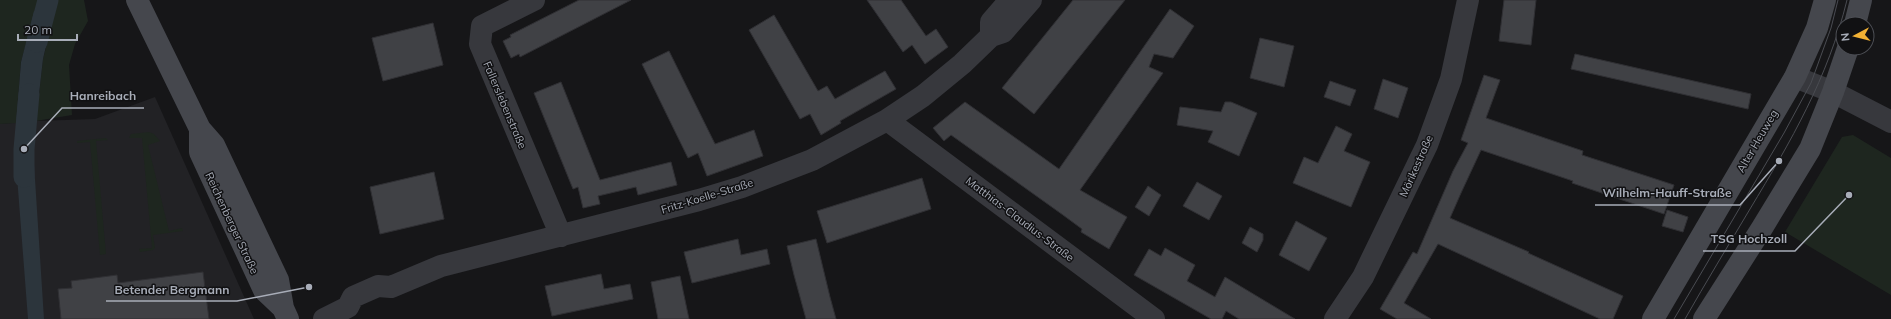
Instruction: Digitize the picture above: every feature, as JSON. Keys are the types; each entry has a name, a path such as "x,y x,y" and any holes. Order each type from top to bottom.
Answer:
{"street":[{"name":"Reichenberger Straße","path":"136,0 200,129 200,152 264,290 286,314"},
{"name":"Fallerslebenstraße","path":"534,0 482,26 480,44 561,236"},
{"path":"991,36 992,22 1010,0"},
{"name":"Fritz-Koelle-Straße","path":"324,319 348,307 359,310 384,298 391,287 441,266 561,236 742,187 812,160 887,120 923,96 962,64 991,36 1003,32 1031,0"},
{"name":"Mörikestraße","path":"1335,319 1363,277 1427,145 1451,80 1468,0"},
{"name":"Alter Heuweg","path":"1652,319 1795,77 1817,28 1825,0"},
{"path":"1857,16 1861,0"},
{"path":"1704,319 1762,228 1810,148 1833,92 1845,56"},
{"path":"1795,77 1833,92 1891,122"},
{"name":"Matthias-Claudius-Straße","path":"887,120 1154,319"}],"shaded area":[{"path":"0,0 38,0 21,62 16,123 0,124"},
{"path":"58,0 84,0 88,21 75,44 69,65 72,115 36,121 43,59"},
{"path":"34,11 53,16 43,59 36,121 16,123 21,62"},
{"path":"155,97 254,319 0,319 0,124 95,119"},
{"path":"149,132 154,134 160,141 148,145 169,231 182,228 183,231 153,235 155,248 153,250 140,252 139,249 152,248 142,138 129,138 131,134"},
{"path":"1853,135 1891,158 1891,295 1785,232 1842,137"},
{"path":"106,138 108,140 96,141 106,254 100,255 90,142 77,143 77,141"},
{"path":"33,148 44,319 28,319 15,150"}],"building":[{"path":"579,0 631,0 520,57 519,54 511,58 503,41 511,37 510,35"},
{"path":"867,0 901,0 926,36 936,29 948,47 925,64 912,45 903,52"},
{"path":"1073,0 1125,0 1034,114 1002,88"},
{"path":"1504,0 1536,0 1531,45 1499,41"},
{"path":"1170,9 1194,26 1173,58 1154,54 1149,67 1163,73 1080,190 1127,217 1109,249 1081,232 1082,229 951,135 944,141 933,128 965,102 1059,169"},
{"path":"774,15 818,91 827,86 835,99 885,71 896,89 840,121 841,123 821,135 810,114 800,119 749,30"},
{"path":"433,23 443,65 383,81 372,38"},
{"path":"1260,38 1294,46 1284,87 1250,78"},
{"path":"669,51 715,144 754,130 763,156 707,176 698,153 688,158 642,64"},
{"path":"1575,54 1751,94 1748,109 1571,69"},
{"path":"1484,75 1500,80 1486,118 1583,151 1582,155 1674,185 1664,214 1481,150 1461,193 1450,218 1529,252 1528,253 1623,296 1613,319 1600,319 1438,244 1404,303 1431,319 1397,319 1380,309 1413,252 1417,254 1453,171 1468,143 1461,140"},
{"path":"1383,79 1408,88 1398,118 1374,109"},
{"path":"1330,81 1356,90 1350,106 1324,97"},
{"path":"561,82 600,180 671,162 677,185 638,195 636,187 598,196 600,204 583,208 578,187 573,189 534,93"},
{"path":"1225,102 1231,102 1257,113 1239,156 1208,142 1213,131 1177,125 1180,107 1221,112"},
{"path":"1336,126 1352,134 1344,151 1370,162 1351,207 1293,183 1304,157 1318,163"},
{"path":"434,172 444,219 380,234 370,187"},
{"path":"922,178 931,209 827,243 817,211"},
{"path":"1197,182 1222,196 1209,220 1183,206"},
{"path":"1148,186 1161,195 1149,216 1135,207"},
{"path":"1667,210 1688,217 1683,232 1662,226"},
{"path":"1296,221 1327,238 1309,271 1279,255"},
{"path":"1250,227 1263,234 1263,240 1257,252 1242,243"},
{"path":"738,239 741,255 767,249 770,264 692,283 684,252"},
{"path":"816,239 836,319 806,319 794,275 787,246"},
{"path":"1165,248 1195,265 1187,281 1215,297 1225,277 1295,319 1239,319 1226,311 1222,319 1211,319 1134,275 1149,249 1161,256"},
{"path":"203,272 209,319 61,319 58,289 72,288 71,281 117,275 118,283"},
{"path":"601,274 604,289 630,284 633,299 552,316 545,286"},
{"path":"680,276 689,319 658,319 651,282"}],"waterway":[{"path":"37,42 48,0"},
{"path":"24,177 24,149 29,94"}],"tram line":[{"path":"1674,319 1784,133 1811,83 1831,28 1838,0"},
{"path":"1685,319 1794,134 1830,56 1847,0"}],"place":[{"name":"Hanreibach","path":"24,149"},
{"name":"Wilhelm-Hauff-Straße","path":"1779,161"},
{"name":"TSG Hochzoll","path":"1849,195"},
{"name":"Betender Bergmann","path":"309,287"}]}
